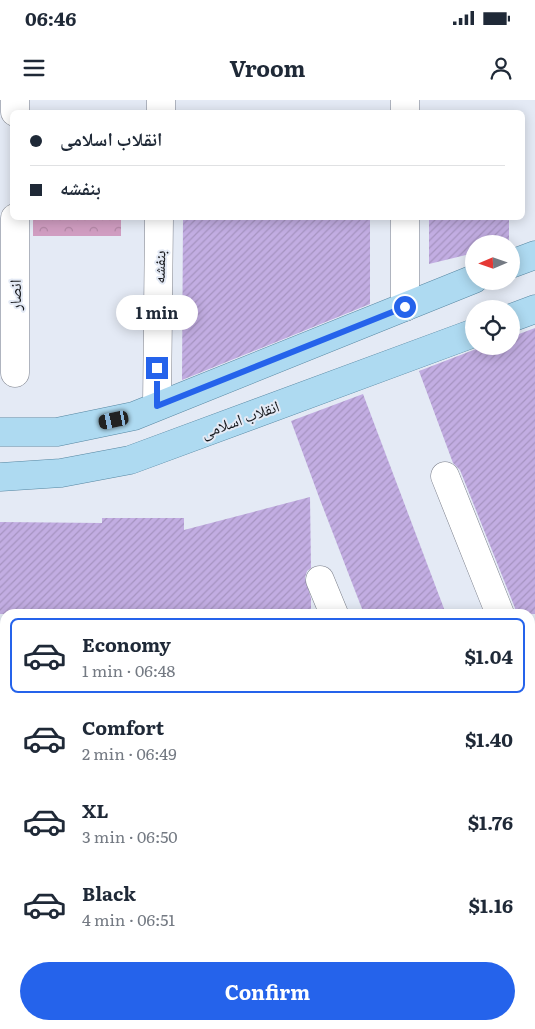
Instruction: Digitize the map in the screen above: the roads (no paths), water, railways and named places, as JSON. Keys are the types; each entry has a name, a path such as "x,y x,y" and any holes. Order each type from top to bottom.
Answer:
{"main road":[{"path":"520,261 535,255"},
{"path":"0,432 57,432 134,416 465,283"},
{"path":"520,315 535,309"},
{"name":"انقلاب اسلامی","path":"0,478 61,473 130,460 465,335"}],"street":[{"name":"انصار","path":"15,220 15,373"},
{"name":"بنفشه","path":"157,406 159,220"},
{"path":"405,220 405,307"},
{"path":"445,476 498,609"},
{"path":"322,609 320,580 332,609"}]}
